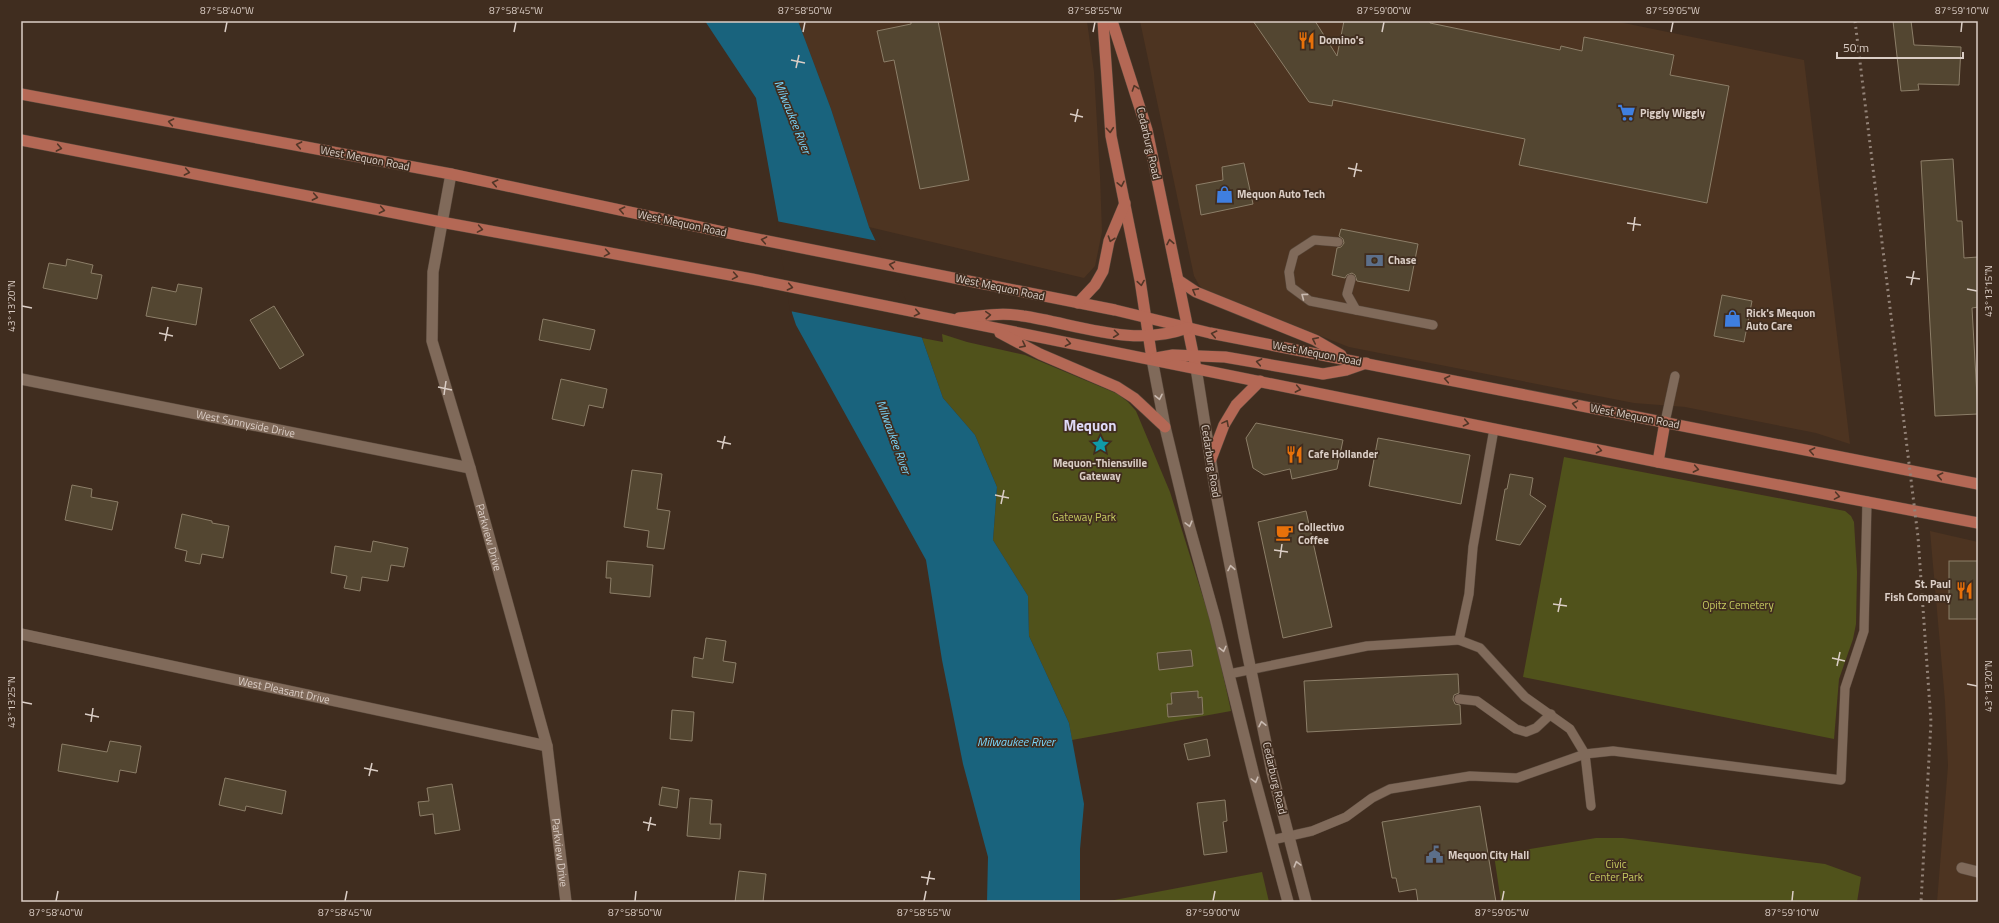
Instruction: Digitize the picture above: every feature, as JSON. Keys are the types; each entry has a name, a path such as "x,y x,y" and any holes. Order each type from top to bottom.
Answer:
{"main road":[{"name":"Cedarburg Road","path":"1103,21 1111,136 1140,280 1152,359"},
{"name":"Cedarburg Road","path":"1112,21 1147,130 1196,368"},
{"name":"West Mequon Road","path":"21,94 451,174 742,236 1146,317 1187,328 1978,484"},
{"path":"21,140 441,222 752,279 1658,462 1978,523"},
{"path":"1078,303 1095,285 1103,271 1109,241 1125,203"},
{"path":"1178,280 1196,292 1315,340 1349,360"},
{"path":"943,318 990,315 1022,315 1108,333 1148,336 1174,333 1187,328"},
{"path":"989,327 1040,354 1117,387 1134,398 1165,427"},
{"path":"1152,359 1173,355 1243,359 1323,374 1346,370 1366,363"},
{"path":"1211,459 1224,425 1236,405 1260,381"},
{"path":"1658,462 1665,422"}],"street":[{"name":"Parkview Drive","path":"451,174 441,222 434,272 432,341 470,468 546,746 566,902"},
{"name":"Cedarburg Road","path":"1152,359 1165,427 1188,522 1288,902"},
{"name":"Cedarburg Road","path":"1196,368 1211,459 1272,772 1306,902"},
{"name":"West Sunnyside Drive","path":"21,379 470,468"},
{"name":"West Pleasant Drive","path":"21,634 546,746"},
{"path":"1962,868 1978,872"}],"lane":[{"path":"1338,242 1314,240 1294,253 1289,272 1291,286 1310,301 1433,325"},
{"path":"1351,279 1347,294 1356,310"},
{"path":"1665,422 1675,376"},
{"path":"1459,640 1469,594 1470,561 1494,429"},
{"path":"1272,840 1312,831 1346,817 1372,798 1390,790 1470,776 1517,778 1586,754 1613,751 1842,780 1846,688 1864,631 1867,501"},
{"path":"1229,674 1367,646 1459,640 1480,648 1525,697 1570,729 1586,754 1591,806"},
{"path":"1459,698 1477,701 1516,728 1526,732 1536,728 1550,714"}],"shaded area":[{"path":"798,21 1087,21 1094,72 1102,232 1095,266 1084,278 869,227 831,109"},
{"path":"1140,21 1614,21 1804,60 1850,444 1816,433 1685,407 1634,403 1349,347 1205,291 1199,285 1194,276"},
{"path":"1930,531 1978,542 1978,902 1937,902 1948,766 1945,701"}],"green space":[{"name":"Gateway Park","path":"942,334 967,342 1025,355 1118,394 1136,411 1170,492 1213,629 1231,711 1072,740 1069,723 1029,636 1028,596 993,540 997,487 975,435 943,398 922,338 943,342"},
{"name":"Opitz Cemetery","path":"1564,457 1845,511 1851,516 1854,522 1857,572 1856,624 1853,639 1839,679 1834,739 1523,677"},
{"name":"Civic Center Park","path":"1596,838 1623,838 1825,864 1861,877 1857,902 1501,902 1494,855"},
{"path":"1262,872 1269,902 1104,902"}],"water":[{"name":"Milwaukee River","path":"705,21 798,21 831,109 869,227 922,338 943,398 975,435 997,487 993,540 1028,596 1029,636 1069,723 1084,804 1080,849 1080,902 987,902 988,857 963,764 942,660 926,560 796,325 792,313 778,219 756,98"}],"pier":[{"path":"776,221 878,241 924,338 790,311"}],"building":[{"path":"911,21 938,21 969,180 920,189 894,60 884,62 877,31 911,24"},
{"path":"1253,21 1315,21 1337,56 1344,21 1430,21 1430,23 1560,50 1561,46 1582,51 1584,37 1674,55 1670,75 1729,86 1707,203 1519,165 1525,139 1333,100 1332,106 1309,102"},
{"path":"1893,21 1911,21 1914,45 1961,47 1959,85 1918,84 1919,90 1901,91"},
{"path":"1953,159 1957,221 1962,221 1964,258 1978,257 1978,307 1972,308 1978,414 1935,416 1921,161"},
{"name":"Mequon Auto Tech","path":"1244,163 1253,204 1201,215 1196,185 1223,180 1222,167"},
{"name":"Chase","path":"1341,229 1418,244 1409,291 1357,281 1355,275 1352,273 1347,275 1345,278 1332,275 1337,248 1341,247 1344,243 1343,239 1339,236"},
{"path":"67,259 93,265 91,273 102,275 97,299 43,288 49,263 66,266"},
{"path":"178,284 202,288 196,325 146,316 152,287 176,292"},
{"name":"Rick's Mequon Auto Care","path":"1722,295 1752,301 1744,342 1714,336"},
{"path":"274,306 304,355 280,369 250,320"},
{"path":"543,319 595,330 590,350 539,340"},
{"path":"561,379 607,389 603,408 589,405 584,426 552,419"},
{"name":"Cafe Hollander","path":"1256,423 1343,440 1337,469 1292,479 1290,469 1264,475 1253,468 1246,438"},
{"path":"1378,438 1470,455 1461,504 1369,486"},
{"path":"632,470 662,474 657,509 670,511 664,549 647,547 649,531 624,527"},
{"path":"1510,474 1533,478 1530,495 1546,506 1520,545 1496,540 1505,489 1507,489"},
{"path":"72,485 92,489 91,497 118,502 112,530 65,520"},
{"path":"1306,511 1332,627 1283,638 1258,522"},
{"path":"182,514 212,521 212,523 229,526 223,558 202,554 200,564 185,561 187,551 175,548"},
{"path":"373,541 408,548 404,567 391,565 388,581 362,577 360,591 344,588 347,576 331,573 335,546 371,552"},
{"path":"607,561 653,565 650,597 610,593 611,578 606,578"},
{"name":"St. Paul Fish Company","path":"1949,561 1978,561 1978,619 1949,619"},
{"path":"706,638 726,641 723,661 736,663 733,683 692,677 694,657 703,659"},
{"path":"1191,650 1193,666 1159,670 1157,653"},
{"path":"1458,674 1459,693 1454,695 1453,699 1455,704 1460,705 1461,724 1307,732 1304,681"},
{"path":"1198,691 1198,698 1202,697 1203,714 1168,717 1167,704 1172,704 1171,693"},
{"path":"672,710 694,712 692,741 670,739"},
{"path":"1207,739 1210,756 1188,760 1184,744"},
{"path":"110,741 141,746 136,773 120,770 118,782 58,771 62,744 107,752"},
{"path":"225,778 286,791 282,814 246,806 245,811 219,805"},
{"path":"452,784 460,830 435,834 433,814 420,816 418,802 429,801 427,788"},
{"path":"662,787 679,790 677,808 659,805"},
{"path":"690,798 712,800 710,824 721,824 720,839 687,836"},
{"path":"1225,800 1227,821 1223,822 1227,852 1204,855 1197,803"},
{"path":"1480,806 1496,902 1418,902 1416,889 1399,892 1396,878 1392,878 1382,822"},
{"path":"739,871 766,874 763,902 735,902"}],"railway":[{"path":"1855,21 1918,537 1931,722 1921,902"}],"place":[{"name":"Domino's","path":"1306,40"},
{"name":"Piggly Wiggly","path":"1627,113"},
{"name":"Mequon Auto Tech","path":"1224,194"},
{"name":"Chase","path":"1375,260"},
{"name":"Rick's Mequon Auto Care","path":"1733,319"},
{"name":"Mequon-Thiensville Gateway","path":"1100,445"},
{"name":"Cafe Hollander","path":"1295,454"},
{"name":"Collectivo Coffee","path":"1285,533"},
{"name":"St. Paul Fish Company","path":"1964,590"},
{"name":"Mequon City Hall","path":"1435,855"}],"district":[{"name":"Mequon","path":"1090,425"}]}
